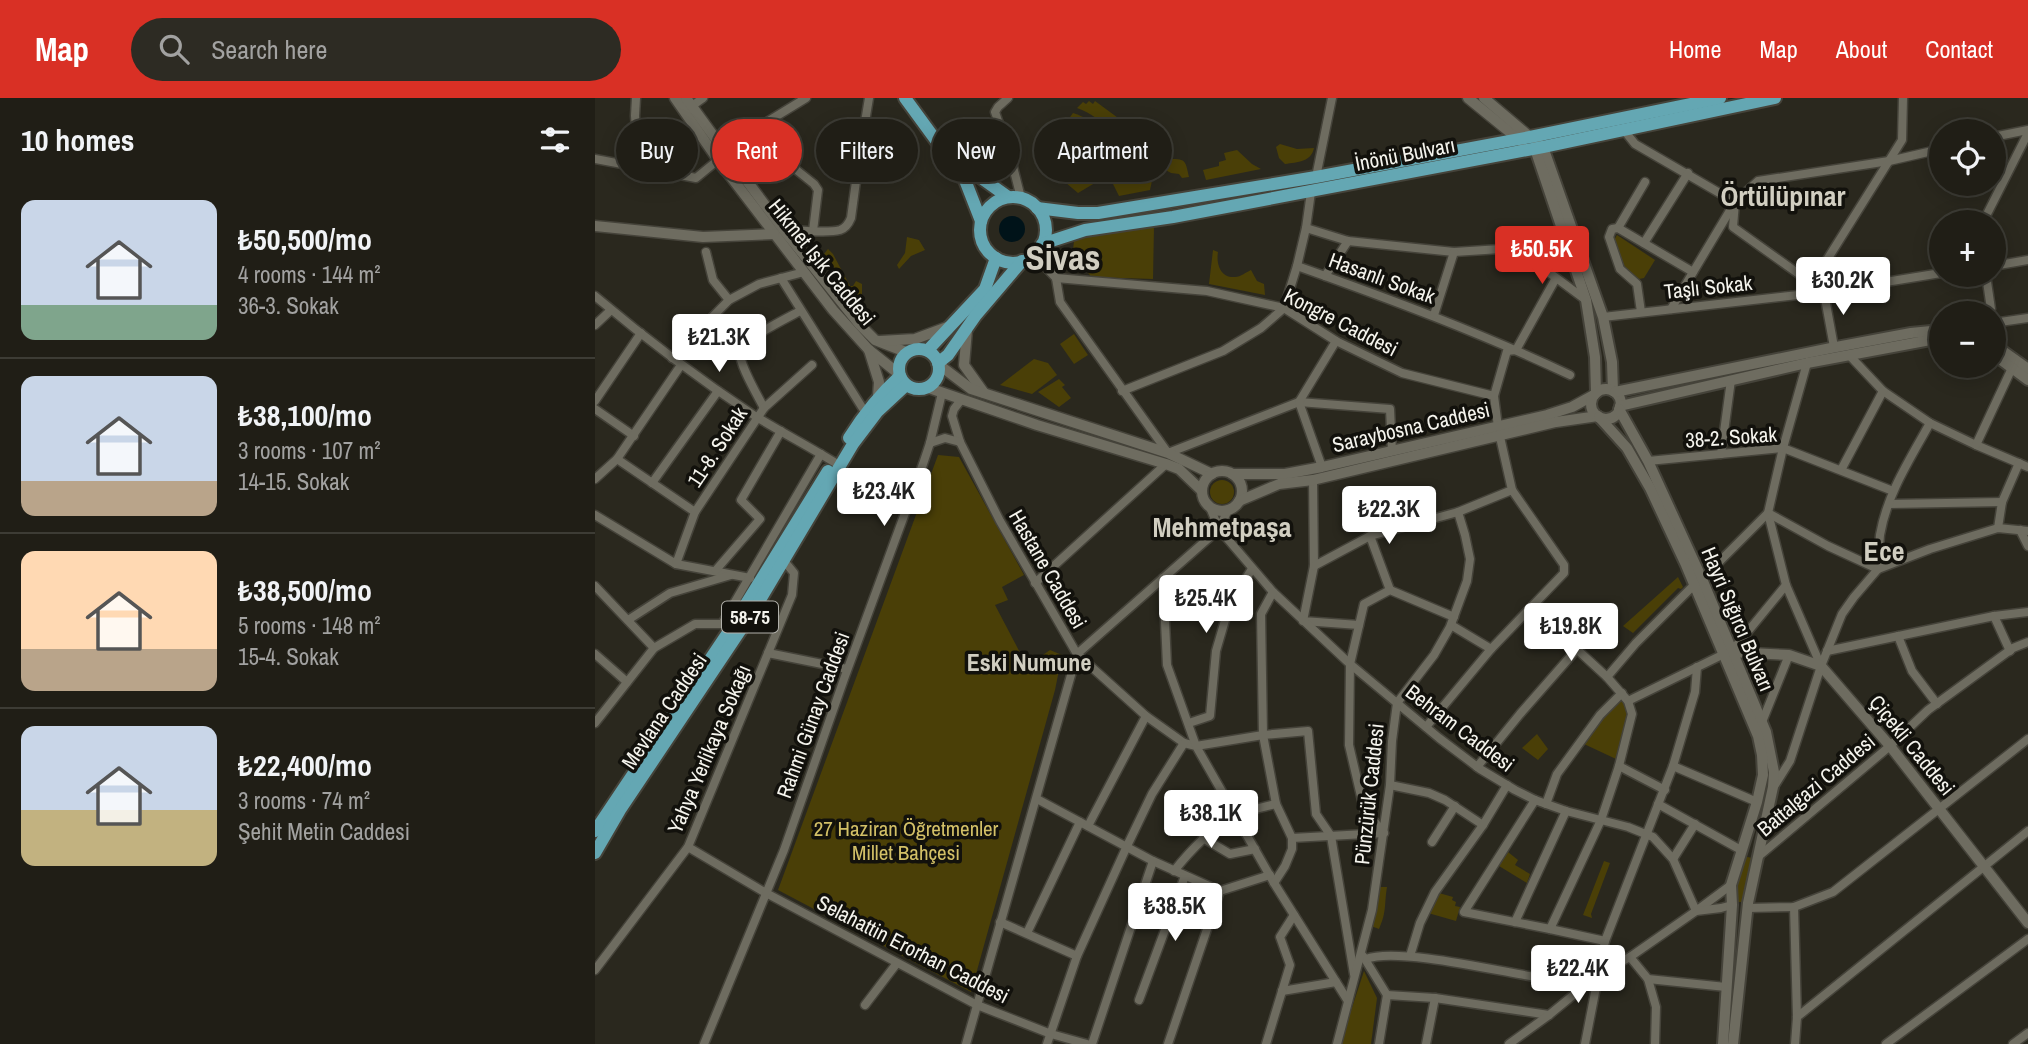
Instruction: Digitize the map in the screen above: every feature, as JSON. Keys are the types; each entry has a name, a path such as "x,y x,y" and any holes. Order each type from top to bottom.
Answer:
{"main road":[{"path":"905,98 965,180 981,221"},
{"path":"913,98 973,172 1038,208 1046,228 1042,244 1034,255 1022,261 1006,262 996,258 982,242 981,221 993,204 1014,197"},
{"name":"İnönü Bulvarı","path":"1042,244 1085,230 1311,192 1531,143 1679,102 1720,98"},
{"name":"İnönü Bulvarı","path":"1038,208 1098,213 1623,130 1775,98"},
{"path":"1531,143 1603,317 1612,362 1614,392 1620,400 1620,408 1610,418 1598,416 1591,406 1595,394 1595,357 1586,300 1531,143"},
{"path":"928,350 985,289 996,258"},
{"path":"938,364 949,355 976,315 1022,261"},
{"path":"1595,394 1605,389 1614,392 1834,347 1929,331"},
{"path":"1620,408 1807,363 1929,340"},
{"path":"916,348 928,350 935,356 938,364 937,378 926,387 917,389 902,378 899,363 906,352 916,348"},
{"path":"2006,355 2028,369"},
{"path":"2006,361 2028,380"},
{"name":"Mevlana Caddesi","path":"595,831 754,579 865,412 878,396 902,378"},
{"name":"Mevlana Caddesi","path":"595,853 620,810 785,562 853,444 902,378"},
{"name":"Hayri Sığırcı Bulvarı","path":"1620,408 1648,461 1698,582 1758,736 1762,755 1763,775 1757,802 1731,885 1723,1044"},
{"name":"Hayri Sığırcı Bulvarı","path":"1598,416 1626,448 1650,488 1698,582"},
{"name":"Hayri Sığırcı Bulvarı","path":"1727,653 1766,732 1774,772 1748,906 1733,1044"},
{"path":"1741,850 1759,856"},
{"path":"1732,905 1748,906"}],"street":[{"path":"635,119 636,98"},
{"name":"Hikmet Işık Caddesi","path":"675,98 712,151"},
{"path":"689,102 703,98"},
{"path":"773,119 806,98"},
{"path":"595,226 702,237 839,230 848,225 851,218 869,98"},
{"path":"1008,98 996,112 1010,155 1014,197"},
{"path":"1315,177 1332,98"},
{"path":"1468,98 1531,143"},
{"path":"1484,98 1531,143"},
{"path":"1834,347 1820,271 1902,140 1903,98"},
{"name":"Hikmet Işık Caddesi","path":"689,102 712,134"},
{"path":"1623,130 1635,144 1735,202"},
{"path":"2006,135 2028,131"},
{"path":"1989,210 2028,131"},
{"path":"1671,309 1735,202 1758,181 1929,152"},
{"path":"595,159 616,163"},
{"path":"698,176 712,165"},
{"path":"1644,243 1688,173"},
{"path":"802,174 818,190 813,231"},
{"name":"Hikmet Işık Caddesi","path":"737,182 779,231 791,239 860,325 878,341 906,352"},
{"name":"Hikmet Işık Caddesi","path":"746,182 804,272 833,310 869,349 902,378"},
{"path":"1641,312 1637,284 1620,269 1609,237 1645,182"},
{"path":"1122,391 1223,351 1261,328 1284,308 1306,228 1311,192"},
{"path":"1735,202 1734,227 1824,292"},
{"path":"1306,228 1348,241 1454,252 1516,248 1565,238"},
{"path":"1615,228 1693,272"},
{"path":"791,239 813,231"},
{"path":"1325,276 1348,241"},
{"path":"1516,248 1586,300"},
{"path":"2006,264 2026,261 2028,249"},
{"path":"706,252 713,280 729,300"},
{"path":"1434,316 1454,252"},
{"path":"1034,255 1056,278 1060,302 1167,458 1202,491"},
{"name":"Hasanlı Sokak","path":"1297,266 1434,316 1570,375"},
{"path":"672,358 729,300 759,284 804,272"},
{"name":"Taşlı Sokak","path":"1603,317 1824,292 1929,275"},
{"path":"781,278 865,412"},
{"name":"Kongre Caddesi","path":"1056,278 1207,291 1284,308 1336,341 1402,373 1493,396"},
{"path":"1426,727 1491,649 1564,573 1564,565 1512,490 1493,396 1507,351 1516,350 1556,278"},
{"path":"595,296 718,391 834,462"},
{"path":"595,325 611,310"},
{"path":"764,408 742,361 741,347 800,311"},
{"path":"2006,321 2028,318"},
{"path":"878,341 915,339 954,324"},
{"path":"967,330 964,365 985,393"},
{"path":"595,401 641,333"},
{"path":"1299,402 1336,341"},
{"path":"869,349 879,382 878,396"},
{"path":"1849,355 1883,391 1930,423 2028,467"},
{"path":"1807,363 1768,513 1786,585 1821,666"},
{"path":"938,364 971,389 1212,474"},
{"path":"595,479 617,459 681,365"},
{"name":"11-8. Sokak","path":"676,564 695,512 764,408 812,365"},
{"path":"1976,445 2013,368"},
{"path":"1721,454 1731,380"},
{"path":"926,387 1037,425 1145,456 1167,458"},
{"path":"652,483 718,391"},
{"path":"1841,470 1883,391"},
{"name":"Rahmi Günay Caddesi","path":"703,1044 784,850 930,443 942,393"},
{"name":"Saraybosna Caddesi","path":"1239,501 1279,484 1313,480 1499,432 1572,407 1595,394"},
{"name":"Hastane Caddesi","path":"961,400 952,416 960,442 1000,521 1077,654 966,1044"},
{"path":"1299,402 1322,467"},
{"path":"1035,583 1167,458 1299,402 1390,408 1392,452"},
{"path":"595,409 634,436"},
{"name":"Saraybosna Caddesi","path":"1232,474 1285,474 1499,432 1598,416"},
{"path":"1878,569 1880,536 1893,491 1930,423"},
{"path":"716,570 760,519 741,500 781,431"},
{"path":"930,443 945,438 960,442"},
{"name":"38-2. Sokak","path":"1648,461 1783,448 1893,491"},
{"path":"595,514 676,564 754,579 821,454"},
{"path":"617,459 695,512"},
{"path":"1998,528 2002,502 2018,463"},
{"path":"1228,510 1217,510 1204,499 1202,491 1205,481 1212,474 1224,471 1232,474 1241,486 1239,501 1228,510 1219,529 1077,654 1146,716 1184,743 1196,746 1308,731 1317,814 1331,836 1355,979"},
{"path":"1313,480 1314,566 1303,621 1359,625"},
{"path":"1314,566 1370,536 1458,512 1512,490"},
{"path":"1889,504 2002,502"},
{"name":"Behram Caddesi","path":"1209,505 1219,529 1252,569 1350,664 1477,767 1507,785 1546,804 1653,837 1673,859 1696,911"},
{"name":"Pünzürük Caddesi","path":"1337,1044 1348,1001 1364,957 1384,833 1397,703 1434,655 1452,621 1467,581 1470,559 1458,512"},
{"path":"1607,677 1636,643 1768,513"},
{"path":"1768,513 1828,547 1878,569"},
{"path":"1773,788 1790,761 1821,666 1842,614 1878,569 1998,528 2024,530 2028,546"},
{"path":"1370,536 1390,590 1452,621 1491,649"},
{"name":"Yahya Yerlikaya Sokağı","path":"595,970 688,847 792,595 794,573 785,562"},
{"path":"1189,723 1210,716 1216,651 1230,603 1252,569"},
{"path":"628,620 670,593 734,575"},
{"path":"1163,578 1167,665 1196,746 1272,879 1348,1001"},
{"path":"1627,701 1727,653 1786,585"},
{"path":"595,586 655,648"},
{"path":"1384,833 1364,809 1349,745 1350,664 1364,604 1390,590"},
{"path":"1037,799 1153,861 1220,891 1272,879 1285,866 1292,849 1292,838 1276,804 1263,735 1261,614 1273,592"},
{"path":"1532,608 1607,677 1622,693 1632,714 1619,766 1601,820 1550,929"},
{"path":"1828,651 1994,616 2028,612"},
{"path":"1994,616 2010,651"},
{"path":"595,723 655,648 695,624 728,624"},
{"path":"1898,636 1912,671 1937,704"},
{"name":"Battalgazi Caddesi","path":"1759,856 1937,704 2010,651 2028,642"},
{"path":"1477,767 1520,713 1577,649"},
{"path":"768,653 847,669"},
{"path":"1727,653 1789,655 1821,666"},
{"path":"595,654 627,682"},
{"path":"1762,722 1789,655"},
{"name":"Çiçekli Caddesi","path":"1821,666 1890,746 2028,923"},
{"path":"1585,1044 1605,941 1665,790 1695,692 1697,667"},
{"path":"1546,804 1557,774 1600,715 1622,693"},
{"path":"1027,933 1084,824 1146,716"},
{"path":"1748,906 1794,907 1833,892 2028,739"},
{"path":"1047,1044 1077,956 1126,846 1152,794 1184,743"},
{"path":"1619,766 1665,790"},
{"path":"1673,766 1757,802"},
{"path":"1389,785 1429,793 1483,825"},
{"path":"1411,956 1420,923 1435,892 1483,825 1507,785"},
{"path":"1535,800 1464,912 1605,941"},
{"path":"1174,871 1203,838 1235,816 1276,804"},
{"path":"1658,804 1741,850"},
{"path":"1431,842 1455,806"},
{"path":"1515,922 1566,811"},
{"path":"1673,859 1695,824"},
{"path":"1797,1017 2028,831"},
{"path":"1292,838 1384,833"},
{"path":"1203,838 1230,855 1255,849"},
{"name":"Selahattin Erorhan Caddesi","path":"688,847 766,893 977,1005 1051,1034 1087,1044"},
{"path":"1092,1044 1153,861"},
{"path":"1139,1000 1185,876"},
{"path":"1509,1044 1600,973 1630,957 1731,885"},
{"path":"1168,1044 1220,891"},
{"path":"1696,911 1732,905"},
{"path":"1794,907 1797,1017 1795,1044"},
{"path":"1266,1044 1290,965 1280,937 1294,915"},
{"path":"1000,922 1077,956"},
{"path":"1886,1044 2028,939"},
{"path":"1383,1043 1387,995 1364,957 1411,956 1535,977 1550,964 1600,973"},
{"path":"1630,957 1648,979 1656,1007 1655,1044"},
{"path":"865,1005 897,963"},
{"path":"1648,979 1726,987"},
{"path":"1282,991 1336,982"},
{"path":"1387,995 1435,998 1549,1015"},
{"path":"1426,1044 1435,998"},
{"path":"2013,1044 2028,1033"}],"green space":[{"path":"1089,101 1093,104 1095,101 1119,119 1096,119 1077,108 1083,102 1086,104"},
{"path":"1073,113 1087,119 1069,119"},
{"path":"1280,144 1297,149 1314,148 1307,159 1285,164 1279,158 1276,147"},
{"path":"1237,150 1261,169 1206,180 1203,170 1219,166 1219,162 1226,160 1224,153"},
{"path":"1172,159 1184,161 1189,177 1182,178 1179,174 1172,173"},
{"path":"1065,182 1097,182 1078,193"},
{"path":"1152,182 1150,190 1119,196 1113,184"},
{"path":"1154,226 1153,279 1091,277 1073,250 1074,241 1085,237"},
{"path":"1617,235 1655,260 1644,278 1639,279 1625,269 1614,240"},
{"path":"907,237 919,240 925,250 911,256 899,269 897,265 905,253"},
{"path":"828,249 850,286 856,281 862,284 860,297 854,298 850,294 836,269 826,261 824,254"},
{"path":"1213,250 1218,252 1219,265 1226,275 1235,277 1251,270 1257,281 1264,284 1265,295 1209,284"},
{"path":"1074,334 1088,355 1074,364 1060,344"},
{"path":"1034,359 1048,363 1057,375 1032,394 1000,385"},
{"path":"1059,379 1071,398 1059,407 1038,392"},
{"name":"27 Haziran Öğretmenler Millet Bahçesi","path":"938,455 959,457 1024,575 1002,587 1008,600 995,605 1027,666 1050,650 1062,655 1055,690 971,992 778,890"},
{"path":"1222,480 1230,484 1234,492 1230,500 1222,504 1214,500 1210,492 1214,484"},
{"path":"1678,577 1683,587 1678,588 1633,633 1623,626"},
{"path":"1620,698 1626,704 1630,715 1616,759 1584,744"},
{"path":"1537,734 1548,749 1538,760 1522,748"},
{"path":"1508,852 1518,860 1515,865 1530,874 1527,883 1499,866"},
{"path":"1743,856 1752,858 1745,898 1743,902 1735,902 1733,898"},
{"path":"1604,861 1610,863 1591,914 1592,918 1583,915"},
{"path":"1378,887 1387,887 1379,929 1371,926"},
{"path":"1439,893 1453,897 1455,906 1460,907 1456,921 1428,913"},
{"path":"1364,971 1377,998 1371,1044 1340,1044"}],"shaded area":[{"path":"1012,216 1021,220 1025,229 1021,238 1012,242 1003,238 999,229 1003,220"}],"district":[{"name":"Örtülüpınar","path":"1783,196"},
{"name":"Sivas","path":"1063,257"},
{"name":"Mehmetpaşa","path":"1222,527"},
{"name":"Ece","path":"1884,551"},
{"name":"Eski Numune","path":"1029,662"}]}
